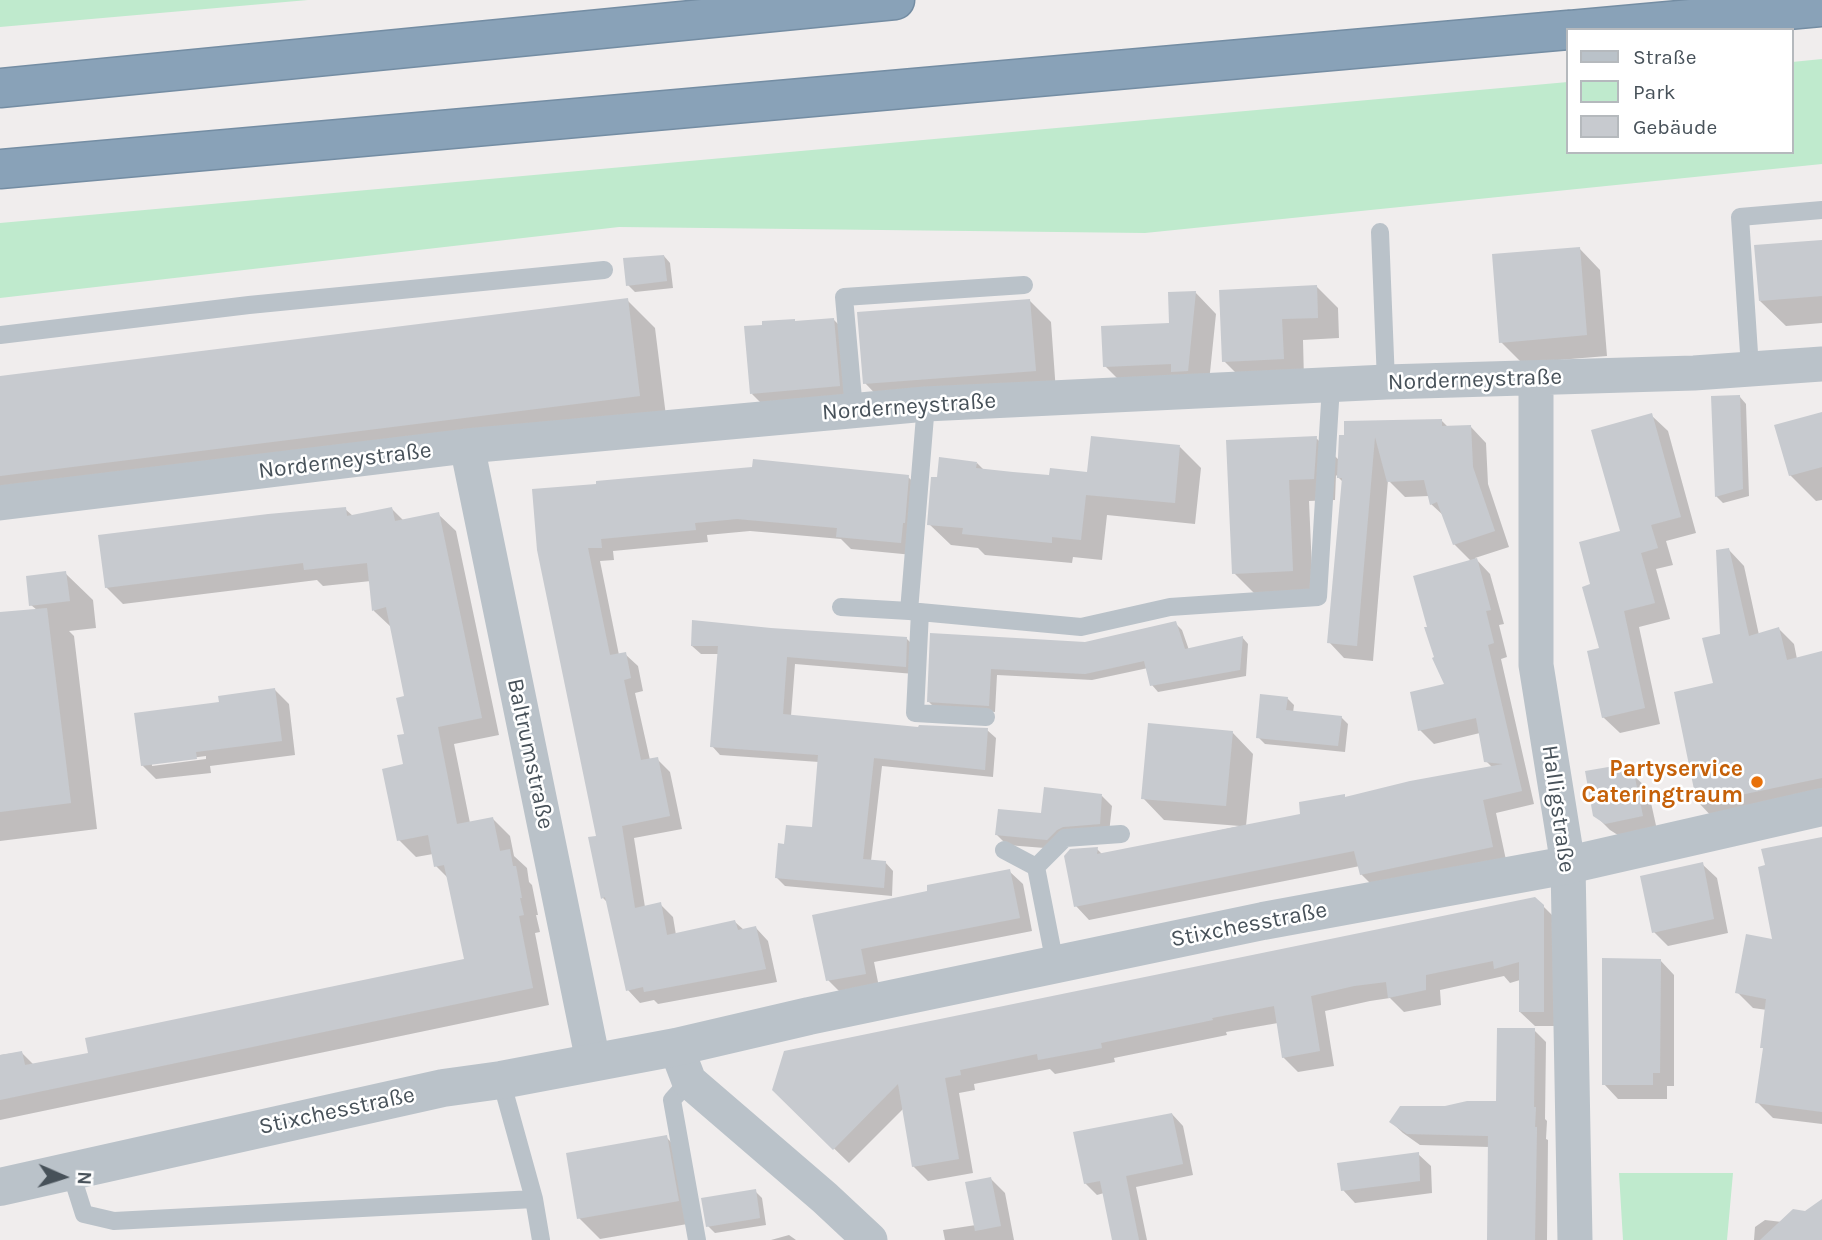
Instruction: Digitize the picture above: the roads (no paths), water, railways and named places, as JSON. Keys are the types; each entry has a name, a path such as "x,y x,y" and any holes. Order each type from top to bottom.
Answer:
{"highway":[{"path":"0,88 895,0"},
{"path":"1591,28 1822,7"},
{"path":"0,169 1566,30"}],"street":[{"name":"Norderneystraße","path":"0,503 467,446 926,404 1386,382 1694,373 1822,364"},
{"name":"Halligstraße","path":"1536,378 1536,665 1568,865 1576,1240"},
{"name":"Baltrumstraße","path":"467,446 593,1061"},
{"name":"Stixchesstraße","path":"0,1187 443,1088 501,1080 593,1061 683,1064 809,1016 1263,921 1568,865 1822,807"},
{"path":"683,1064 870,1240"}],"lane":[{"path":"1750,368 1741,217 1822,210"},
{"path":"1380,232 1386,382"},
{"path":"0,335 249,305 604,270"},
{"path":"854,410 845,297 1024,285"},
{"path":"841,607 915,611 1081,627 1170,607 1318,597 1331,386"},
{"path":"926,404 915,611 915,713 986,718"},
{"path":"1036,867 1065,838 1121,834"},
{"path":"1004,850 1036,867"},
{"path":"1036,867 1055,964"},
{"path":"683,1064 672,1100 697,1240"},
{"path":"501,1080 534,1199 541,1240"},
{"path":"70,1170 84,1214 114,1221 534,1199"}],"place":[{"name":"Partyservice Cateringtraum","path":"1757,782"}]}
